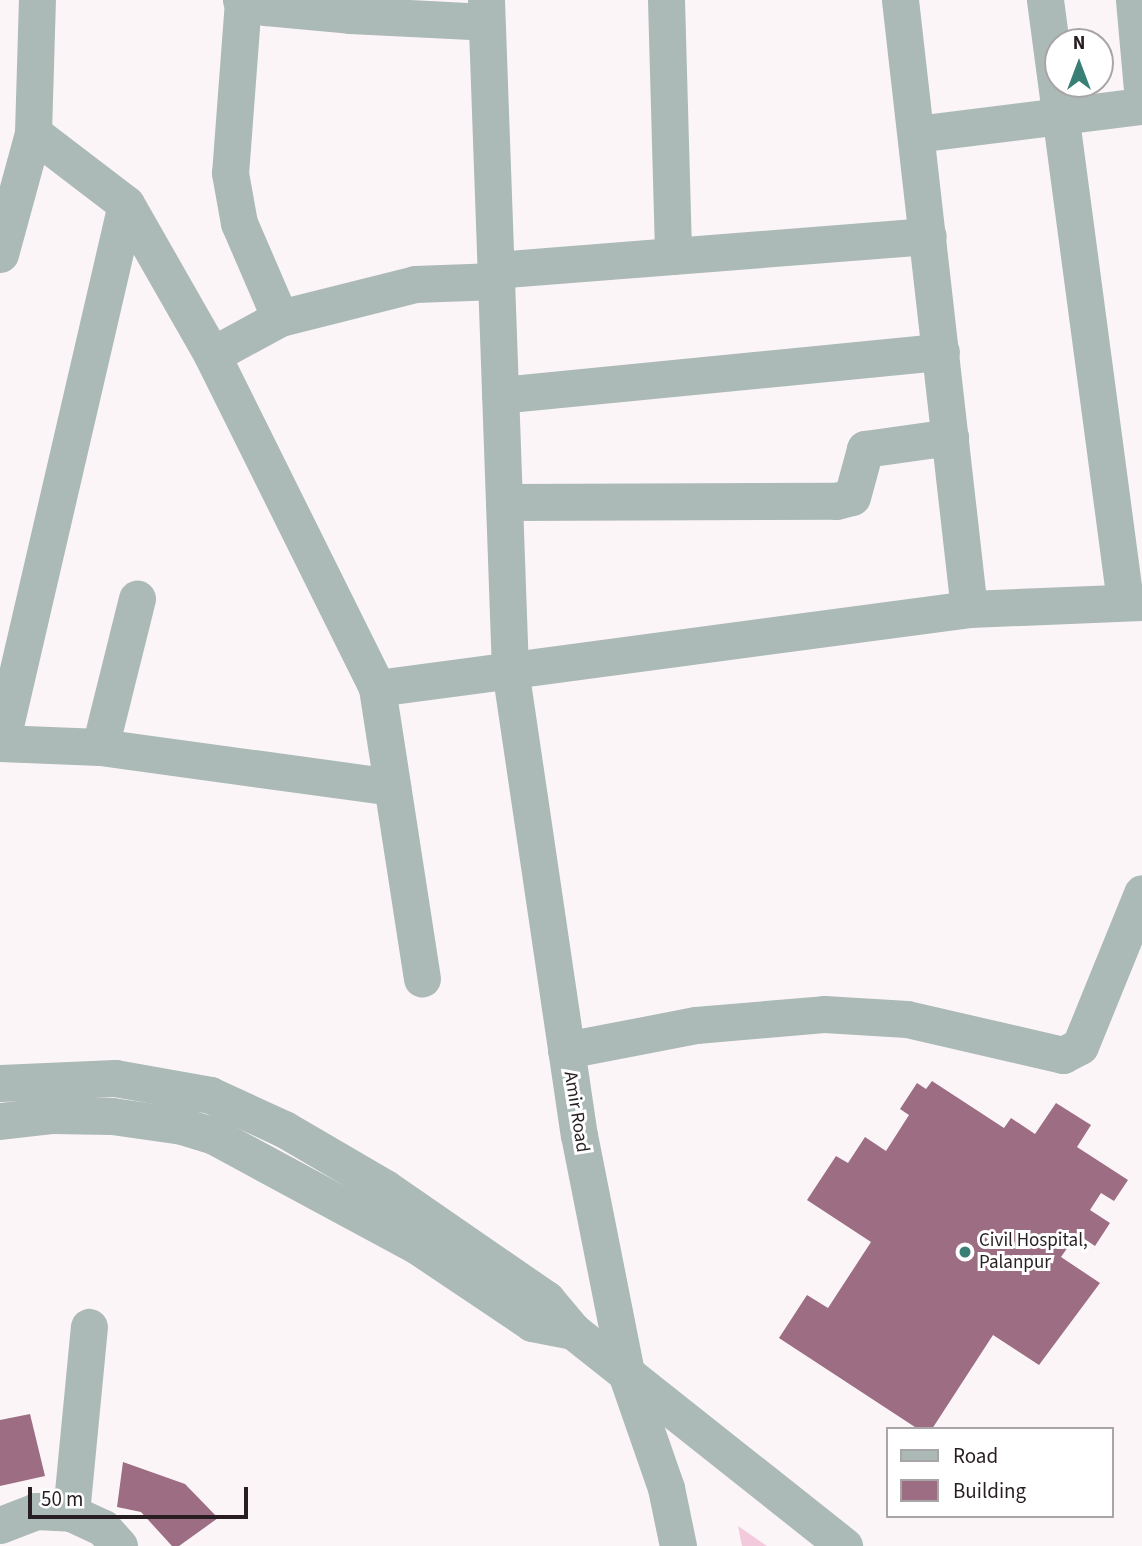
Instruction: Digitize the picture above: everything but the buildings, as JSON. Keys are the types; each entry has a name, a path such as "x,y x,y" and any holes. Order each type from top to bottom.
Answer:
{"street":[{"path":"0,254 33,133 37,0"},
{"path":"280,318 239,223 230,173 242,0 486,11"},
{"path":"666,0 673,256"},
{"path":"377,688 969,609 1133,602 1058,117 1045,0"},
{"path":"1134,0 1142,89"},
{"path":"903,1 969,609"},
{"name":"Amir Road","path":"486,11 510,669 566,1050 626,1373 666,1488 678,1546"},
{"path":"916,134 1142,106"},
{"path":"33,133 126,204 212,355 377,688 422,979"},
{"path":"126,204 0,743 100,747 392,787"},
{"path":"212,355 280,318 415,284 673,256 928,236"},
{"path":"500,395 941,352"},
{"path":"504,502 836,502 852,497 865,449 950,437"},
{"path":"100,747 137,599"},
{"path":"566,1050 696,1025 824,1013 907,1019 1063,1055 1080,1046 1142,893"},
{"path":"0,1083 115,1078 209,1095 284,1129 386,1188 546,1299 573,1331 844,1546"},
{"path":"0,1121 51,1115 112,1116 182,1126 214,1136 418,1247 532,1323 573,1331"},
{"path":"71,1513 89,1327"},
{"path":"0,1525 36,1511 71,1513 103,1528 118,1546"}],"shaded area":[{"path":"738,1526 767,1546 742,1546"}],"place":[{"name":"Civil Hospital, Palanpur","path":"965,1252"}]}
